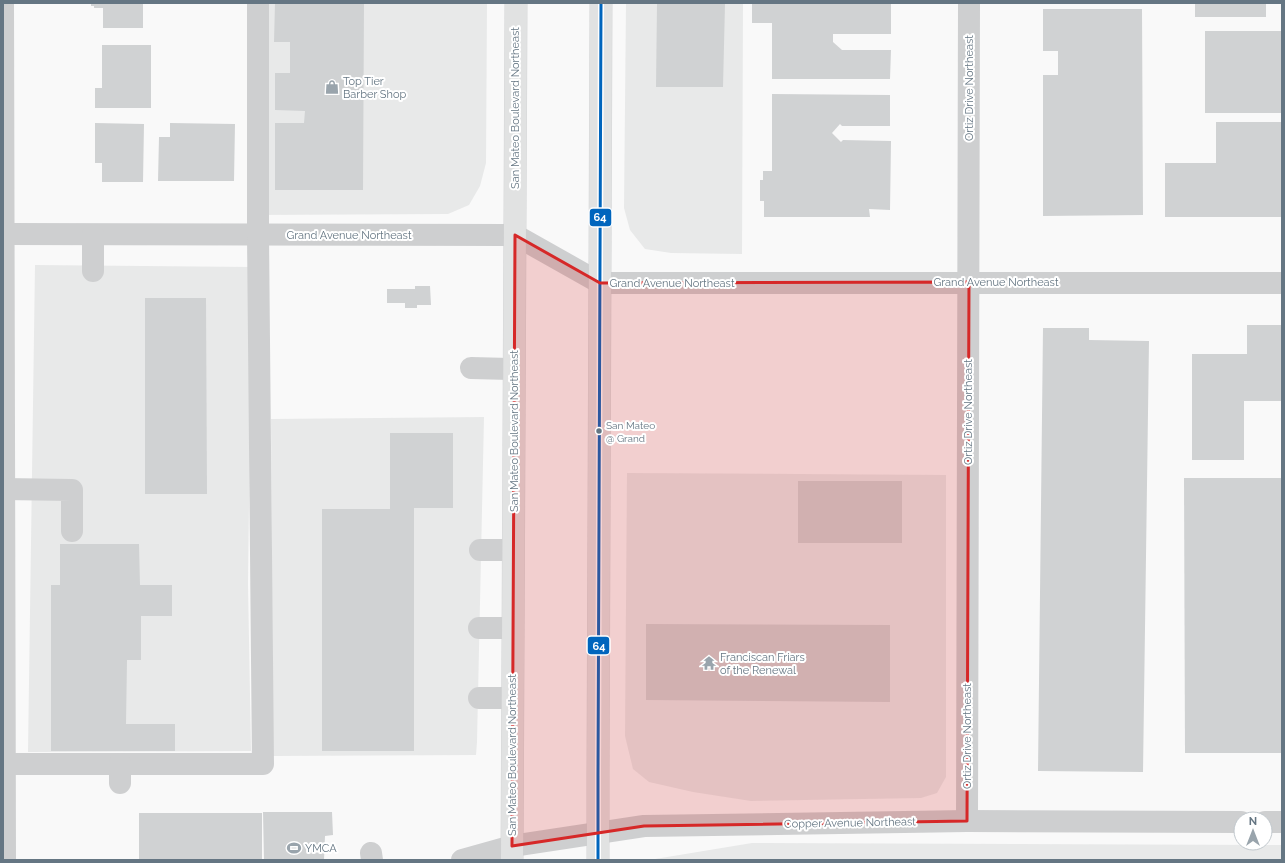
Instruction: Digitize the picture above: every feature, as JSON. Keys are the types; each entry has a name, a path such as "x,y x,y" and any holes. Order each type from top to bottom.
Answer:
{"main road":[{"name":"San Mateo Boulevard Northeast","path":"512,853 516,3"},
{"path":"598,860 601,3"}],"street":[{"path":"3,3 5,860"},
{"path":"4,764 120,774 263,764 270,610 267,461 254,324 258,235 258,3"},
{"name":"Ortiz Drive Northeast","path":"967,821 969,3"},
{"name":"Grand Avenue Northeast","path":"3,234 515,235 600,283 1282,283"},
{"path":"93,235 93,271"},
{"path":"471,368 514,369"},
{"path":"4,494 72,490 72,530"},
{"path":"480,550 513,550"},
{"path":"479,628 513,628"},
{"path":"479,698 512,698"},
{"name":"Copper Avenue Northeast","path":"462,860 512,853 599,832 644,826 967,821 1233,822"}],"highlighted area":[{"path":"515,235 600,283 969,282 967,821 644,826 512,846"}],"shaded area":[{"path":"249,3 487,3 486,163 480,186 469,205 448,214 248,215"},
{"path":"626,3 743,3 742,254 671,253 645,249 630,230 624,208"},
{"path":"35,265 252,267 248,584 251,751 28,752"},
{"path":"484,417 476,755 273,756 271,419"},
{"path":"627,473 946,475 946,777 937,793 921,798 751,801 693,792 649,782 633,769 625,736"},
{"path":"752,843 1233,845 1233,851 1273,851 1273,845 1282,845 1282,860 649,860"}],"building":[{"path":"91,3 143,3 143,28 103,28 103,8 94,8 94,6 91,6"},
{"path":"275,3 364,3 363,190 275,190 275,123 304,123 305,111 275,110 275,73 290,73 290,42 274,42"},
{"path":"891,3 891,34 833,34 833,42 842,50 891,50 890,79 772,79 772,23 752,23 752,4"},
{"path":"1195,3 1266,3 1266,17 1195,17"},
{"path":"657,4 725,4 723,87 656,87"},
{"path":"1043,9 1142,9 1143,215 1043,216 1043,75 1058,75 1058,51 1043,51"},
{"path":"1205,31 1282,31 1282,113 1205,113"},
{"path":"102,45 151,45 151,108 95,108 95,88 102,88"},
{"path":"772,94 890,95 890,126 842,126 840,124 832,133 841,142 843,140 891,141 890,210 869,209 870,217 764,217 764,201 760,201 760,180 763,180 763,171 772,171"},
{"path":"1216,122 1282,122 1282,217 1165,217 1165,163 1216,163"},
{"path":"95,123 144,124 143,182 102,182 102,163 95,163"},
{"path":"170,123 235,124 234,181 158,181 159,137 170,137"},
{"path":"415,286 430,286 431,305 417,305 417,308 405,308 405,303 387,303 387,289 415,289"},
{"path":"145,298 206,298 207,494 145,494"},
{"path":"1247,325 1282,325 1282,401 1244,401 1244,460 1192,460 1192,354 1247,354"},
{"path":"1043,328 1089,328 1089,340 1149,341 1143,772 1038,771"},
{"path":"390,433 453,433 453,508 414,508 414,751 322,751 322,509 390,509"},
{"path":"1184,478 1282,478 1282,753 1185,753"},
{"path":"798,481 902,481 902,543 798,543"},
{"path":"60,544 139,544 140,585 172,585 172,616 141,616 141,660 127,660 126,724 175,724 175,751 51,751 51,585 60,585"},
{"path":"646,624 890,625 890,702 646,700"},
{"name":"YMCA","path":"263,812 332,812 333,835 325,836 324,860 264,860"},
{"path":"139,813 262,813 262,860 139,860"}],"transit line":[{"name":"64","path":"598,860 601,3"}],"place":[{"name":"Top Tier Barber Shop","path":"332,87"},
{"name":"San Mateo @ Grand","path":"599,431"},
{"name":"Franciscan Friars of the Renewal","path":"709,663"},
{"name":"YMCA","path":"294,848"}]}
